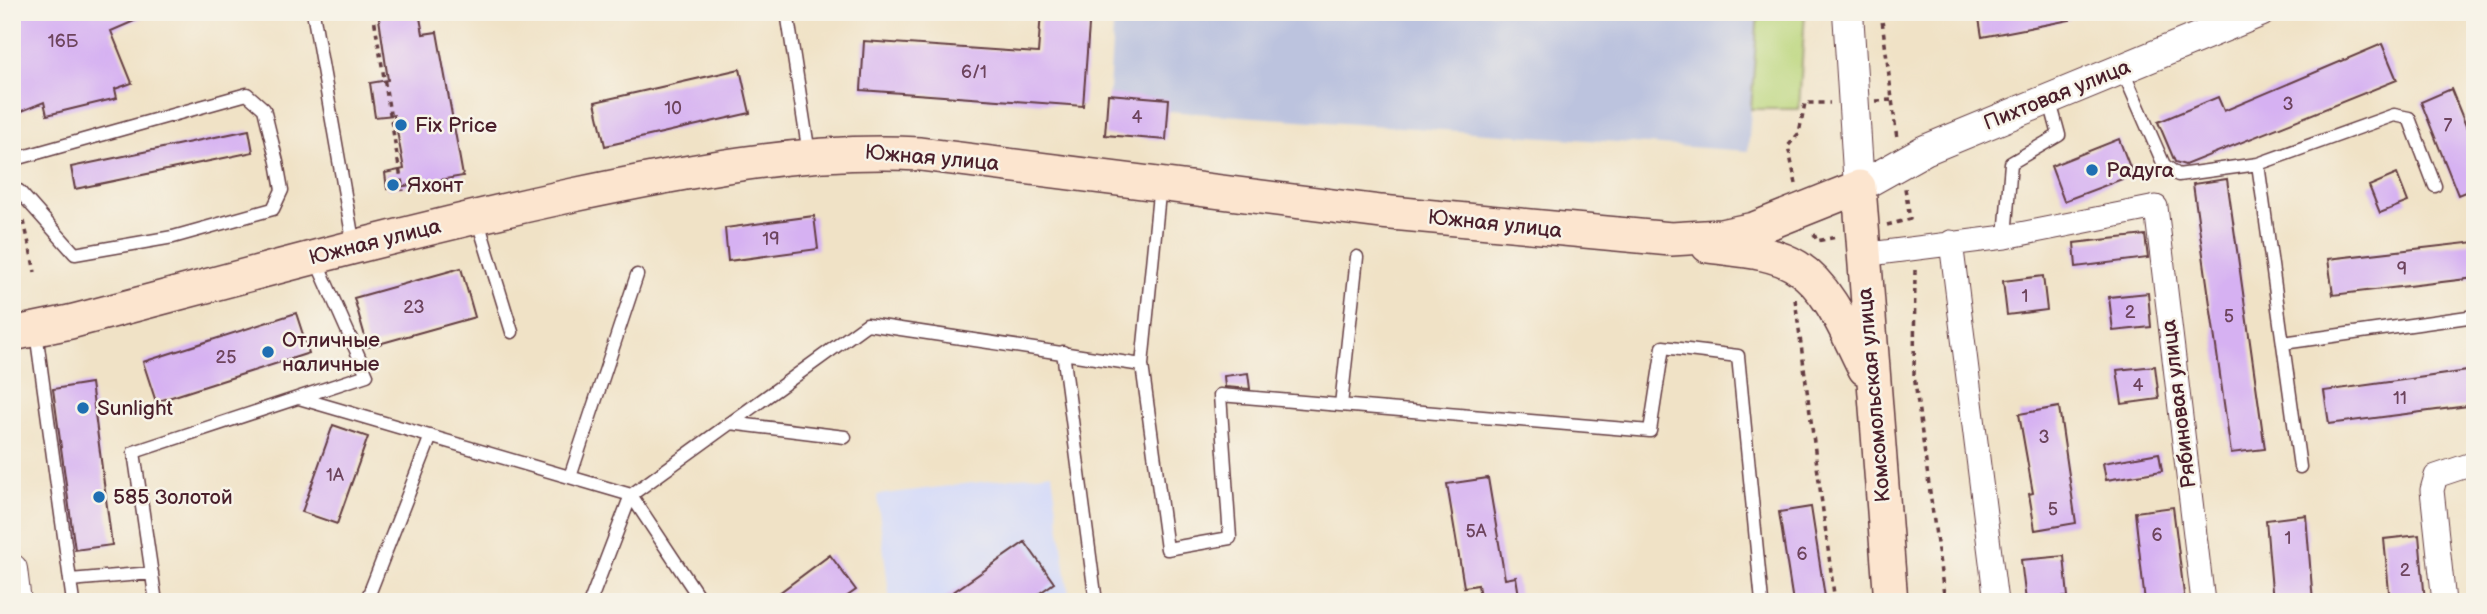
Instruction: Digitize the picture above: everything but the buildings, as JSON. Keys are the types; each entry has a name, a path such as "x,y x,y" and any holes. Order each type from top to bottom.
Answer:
{"main road":[{"name":"Южная улица","path":"24,332 476,216 693,171 809,154 861,151 920,154 1161,182 1381,212 1671,239 1721,236 1754,229 1859,187"},
{"name":"Комсомольская улица","path":"1859,187 1862,255 1891,602"},
{"path":"1671,239 1771,256 1806,254 1872,383"}],"street":[{"path":"1848,12 1859,187"},
{"name":"Пихтовая улица","path":"1859,187 1925,150 2260,12"},
{"name":"Рябиновая улица","path":"2005,237 2156,207 2203,602"},
{"path":"1862,255 2005,237"},
{"path":"1951,242 1996,602"},
{"path":"2444,602 2432,490 2436,476 2475,463"},
{"path":"12,569 16,602"}],"lane":[{"path":"313,12 354,247"},
{"path":"789,15 809,154"},
{"path":"2122,68 2164,165 2178,175 2258,164 2394,115 2409,118 2435,186"},
{"path":"12,160 247,94 264,109 282,190 273,209 173,237 75,254 19,191 12,190"},
{"path":"2005,237 2011,163 2059,135 2049,98"},
{"path":"2258,164 2300,467"},
{"path":"1161,182 1142,365 1167,549 1230,537 1220,395 1650,432 1663,347 1738,356 1762,602"},
{"path":"476,216 512,332"},
{"path":"1341,405 1357,257"},
{"path":"156,602 134,452 367,375 314,258"},
{"path":"570,477 637,275"},
{"path":"2283,343 2475,316"},
{"path":"590,602 631,495 867,324 1142,365"},
{"path":"24,332 73,602"},
{"path":"1063,352 1096,602"},
{"path":"299,398 631,495 702,602"},
{"path":"730,423 845,437"},
{"path":"366,602 431,436"},
{"path":"70,580 152,573"}],"path":[{"path":"373,12 403,191"},
{"path":"1881,12 1891,100"},
{"path":"22,212 35,272"},
{"path":"1910,219 1914,248 1914,375 1945,602"},
{"path":"1806,254 1794,291 1835,602"}],"shaded area":[{"path":"1114,12 1758,12 1748,151 1108,107"},
{"path":"1052,473 1070,602 890,602 877,495"}],"green space":[{"path":"1758,12 1805,12 1799,109 1751,109"}],"place":[{"name":"Fix Price","path":"401,125"},
{"name":"Радуга","path":"2092,170"},
{"name":"Яхонт","path":"393,185"},
{"name":"Отличные наличные","path":"268,352"},
{"name":"Sunlight","path":"83,408"},
{"name":"585 Золотой","path":"99,497"}]}
